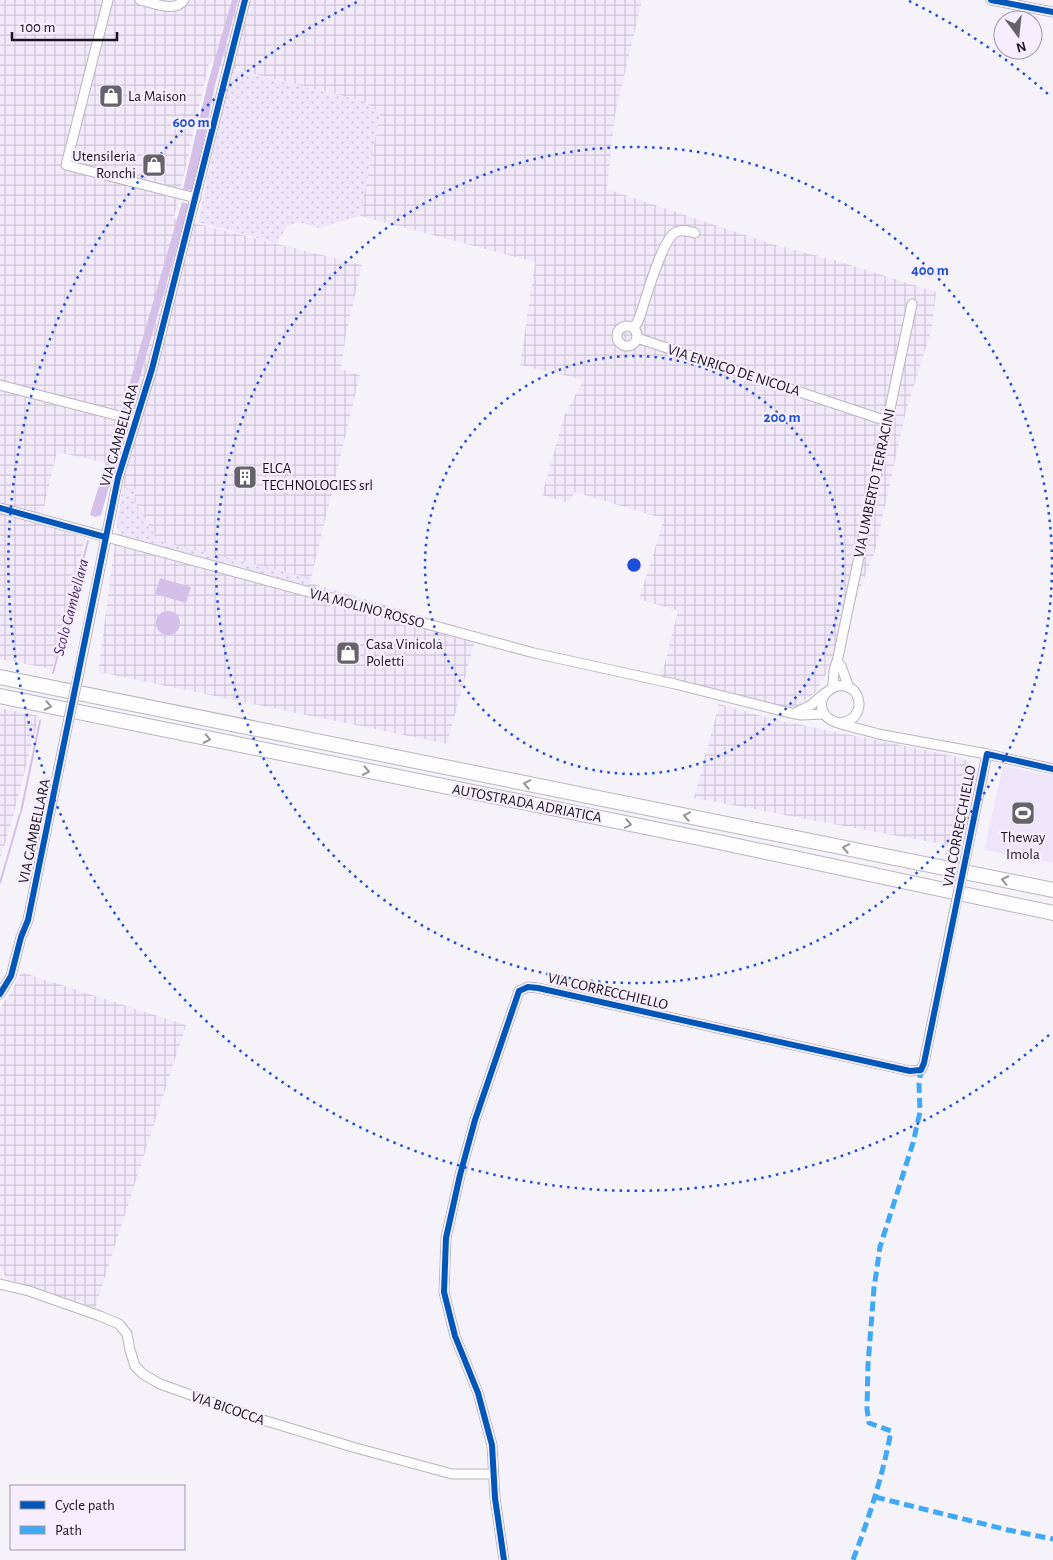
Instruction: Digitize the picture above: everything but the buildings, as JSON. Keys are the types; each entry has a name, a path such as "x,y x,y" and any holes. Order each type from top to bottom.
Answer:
{"highway":[{"name":"AUTOSTRADA ADRIATICA","path":"0,677 1053,890"},
{"name":"AUTOSTRADA ADRIATICA","path":"0,696 714,841 1053,913"}],"street":[{"path":"108,0 66,165 196,198"},
{"path":"140,0 172,8 181,5 184,0"},
{"name":"VIA GAMBELLARA","path":"0,994 11,976 21,937 28,920 118,478 152,369 245,0"},
{"path":"991,0 1053,12"},
{"path":"637,338 634,328 639,319 663,247 671,235 676,232 686,230 695,233"},
{"name":"VIA UMBERTO TERRACINI","path":"829,689 834,666 837,662 912,304"},
{"name":"VIA ENRICO DE NICOLA","path":"634,328 628,326 620,328 617,340 622,345 628,346 634,344 637,338 887,421"},
{"name":"VIA GAMBELLARA","path":"0,385 135,420"},
{"name":"VIA MOLINO ROSSO","path":"0,508 534,653 795,713 824,714"},
{"path":"837,662 841,666 849,688 857,696 860,717 867,729"},
{"path":"795,713 811,705 829,689 843,686 849,688"},
{"path":"829,689 822,702 824,714 834,722 867,729 878,734 987,754 1053,769"},
{"path":"840,723 852,719 859,708"},
{"name":"VIA CORRECCHIELLO","path":"504,1560 493,1474 492,1445 478,1393 455,1336 444,1292 446,1238 460,1175 475,1120 518,991 528,987 538,988 910,1071 921,1070 924,1063 987,754"},
{"name":"VIA BICOCCA","path":"0,1284 47,1298 119,1324 127,1334 136,1366 143,1374 160,1384 253,1417 452,1474 493,1474"}],"shaded area":[{"path":"0,0 642,0 615,115 607,189 775,245 838,261 936,292 932,328 906,411 875,551 826,674 815,693 797,706 780,709 661,678 678,611 639,599 664,519 575,492 568,503 542,495 565,413 584,380 520,365 535,262 360,216 380,113 363,101 209,63 174,218 362,265 346,334 341,369 360,375 310,583 470,630 468,639 475,641 447,744 98,672 125,467 57,452 40,524 85,538 68,616 52,669 0,659"},
{"path":"232,0 238,0 215,85 194,189 192,191 183,189 207,86"},
{"path":"230,69 363,101 380,113 360,216 319,228 299,222 287,226 277,243 198,222"},
{"path":"182,202 189,204 130,412 122,410"},
{"path":"118,423 126,425 101,515 95,517 90,515"},
{"path":"125,488 137,489 134,500 158,541 310,578 308,586 126,538 116,526"},
{"path":"160,578 191,587 186,603 155,594"},
{"path":"163,611 173,611 180,618 180,628 173,635 163,635 156,628 156,618"},
{"path":"719,704 773,719 963,758 972,765 972,774 951,846 694,798"},
{"path":"0,708 39,716 0,860"},
{"name":"Theway Imola","path":"1003,766 1053,776 1053,863 984,850"},
{"path":"21,972 186,1025 95,1308 8,1281 0,1267 0,1008"}],"waterway":[{"name":"Scolo Gambellara","path":"53,673 88,541"},
{"name":"Scolo Gambellara","path":"21,812 40,721"},
{"name":"Scolo Gambellara","path":"0,883 20,814"}],"marked path":[{"path":"853,1560 875,1496 891,1431 869,1423 867,1409 868,1365 874,1288 880,1247 913,1143 920,1112 919,1084 921,1070"},
{"path":"875,1497 1008,1530 1053,1539"}],"cycle path":[{"path":"0,994 11,976 21,937 28,920 118,478 152,369 245,0"},
{"path":"991,0 1053,12"},
{"path":"0,508 105,537"},
{"path":"504,1560 495,1498 492,1445 478,1393 455,1336 444,1292 446,1238 460,1175 475,1120 519,991 528,987 538,988 910,1071 921,1070 924,1063 987,754 1053,769"}],"place":[{"name":"La Maison","path":"111,96"},
{"name":"Utensileria Ronchi","path":"154,165"},
{"name":"ELCA TECHNOLOGIES srl","path":"245,477"},
{"name":"Casa Vinicola Poletti","path":"348,653"},
{"name":"Theway Imola","path":"1023,813"}]}
